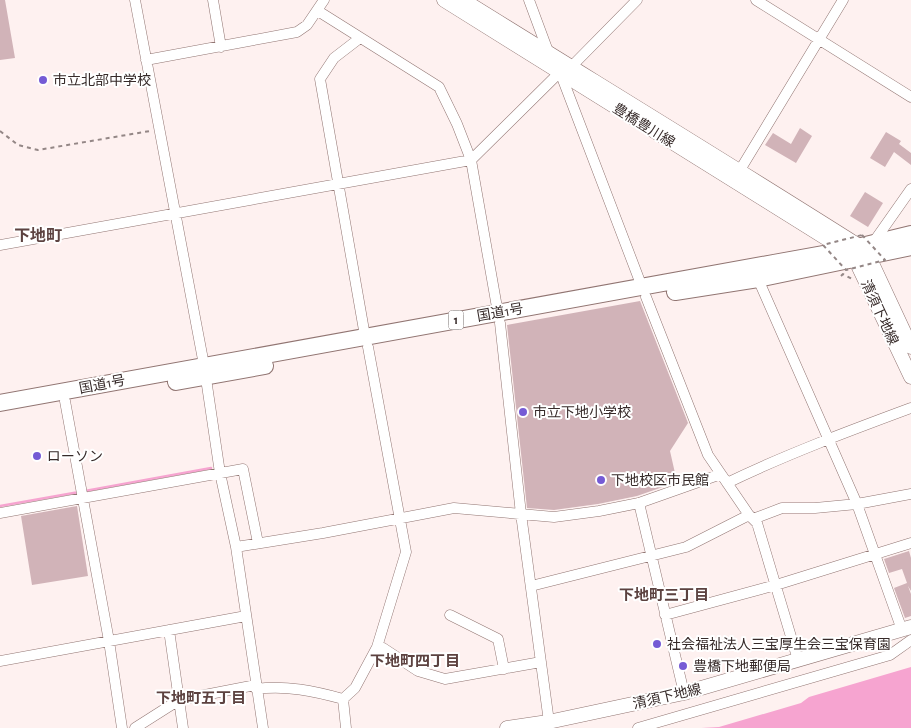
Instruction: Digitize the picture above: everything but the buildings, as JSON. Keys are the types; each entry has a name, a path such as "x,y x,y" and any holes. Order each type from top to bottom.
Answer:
{"highway":[{"name":"国道1号","path":"644,292 758,279 860,251 911,234"},
{"name":"国道1号","path":"0,403 205,371 860,251 911,247"},
{"name":"国道1号","path":"0,414 65,402 205,371"}],"main road":[{"name":"豊橋豊川線","path":"444,0 740,170 860,251"},
{"name":"豊橋豊川線","path":"464,0 550,54 565,70 860,251"},
{"name":"清須下地線","path":"860,251 907,327 911,347"},
{"name":"清須下地線","path":"860,251 911,377"},
{"name":"清須下地線","path":"506,728 548,722 684,693 798,660 908,632"}],"street":[{"path":"135,0 205,371 220,473 236,547 263,728"},
{"path":"213,0 221,47"},
{"path":"146,60 298,32 307,25 324,0"},
{"path":"529,0 550,54"},
{"path":"0,245 471,160 637,0"},
{"path":"756,0 911,97"},
{"path":"740,170 843,0"},
{"path":"318,11 439,87 457,124 471,160 499,318 521,514 548,722"},
{"path":"343,700 355,688 377,647 406,552 320,79 334,58 360,38"},
{"path":"565,70 644,292 708,455 757,523 798,660"},
{"path":"860,251 911,189"},
{"path":"758,279 829,438 908,632 890,655"},
{"path":"65,402 109,641 122,728"},
{"path":"236,547 323,533 454,508 554,517 639,503 724,479 911,408"},
{"path":"0,513 81,494 243,469 258,543"},
{"path":"530,586 686,548 751,517 782,508 816,508 857,504 911,494"},
{"path":"639,503 684,693"},
{"path":"665,615 776,585 911,543"},
{"path":"450,615 498,639 504,669"},
{"path":"0,661 246,616"},
{"path":"169,630 183,728"},
{"path":"377,647 397,656 418,671 445,680 540,662"},
{"path":"638,728 911,648"},
{"path":"136,728 179,700 256,687 304,689 343,700"},
{"path":"343,700 346,728"}],"path":[{"path":"0,131 18,145 38,150 159,129"},
{"path":"862,235 885,260 846,270 823,245 862,235"}],"shaded area":[{"path":"911,667 911,728 701,728 719,727 801,703 809,697"}],"waterway":[{"path":"85,491 211,468"},
{"path":"0,506 79,492"}],"place":[{"name":"市立北部中学校","path":"43,80"},
{"name":"市立下地小学校","path":"523,412"},
{"name":"ローソン","path":"37,456"},
{"name":"下地校区市民館","path":"601,480"},
{"name":"社会福祉法人三宝厚生会三宝保育園","path":"657,644"},
{"name":"豊橋下地郵便局","path":"683,666"}],"district":[{"name":"下地町","path":"38,235"},
{"name":"下地町三丁目","path":"664,595"},
{"name":"下地町四丁目","path":"415,661"},
{"name":"下地町五丁目","path":"201,698"}]}
